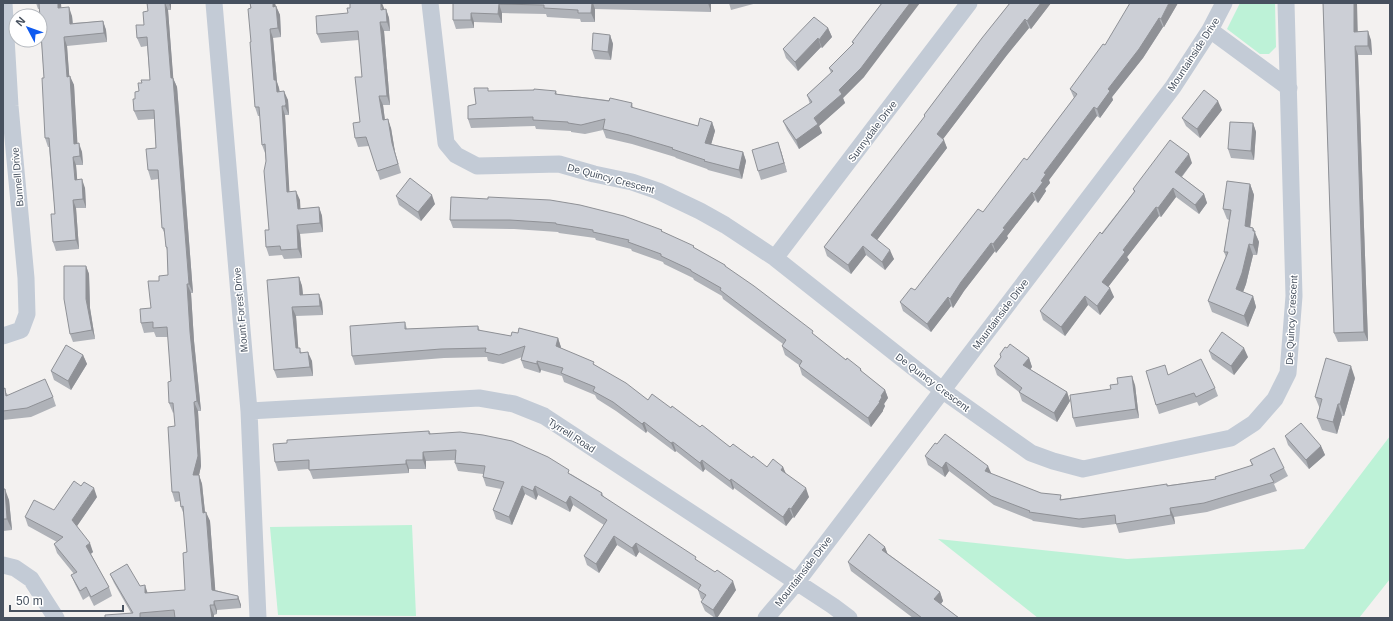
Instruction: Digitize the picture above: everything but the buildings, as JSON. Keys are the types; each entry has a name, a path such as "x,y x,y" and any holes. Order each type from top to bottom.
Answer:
{"street":[{"name":"Bunnell Drive","path":"3,336 22,330 27,314 26,278 7,106 4,3"},
{"name":"Mount Forest Drive","path":"214,3 249,411 258,618"},
{"name":"De Quincy Crescent","path":"430,3 446,143 456,155 477,166 559,164 594,174 632,182 658,191 700,211 725,225 775,258 942,390 1031,453 1053,461 1083,468 1231,438 1254,423 1275,399 1288,373 1294,296 1286,3"},
{"name":"Sunnydale Drive","path":"775,258 969,3"},
{"name":"Mountainside Drive","path":"766,618 796,582 1173,87 1210,30 1224,3"},
{"path":"1210,30 1289,88"},
{"name":"Tyrrell Road","path":"249,411 479,398 514,404 544,416 849,618"},
{"path":"3,565 15,568 31,579 56,618"}],"green space":[{"path":"1240,3 1275,3 1276,47 1269,54 1260,54 1227,29"},
{"path":"1390,436 1390,579 1359,618 1038,618 938,539 1127,559 1304,549"},
{"path":"412,525 416,616 278,615 270,527"}]}
